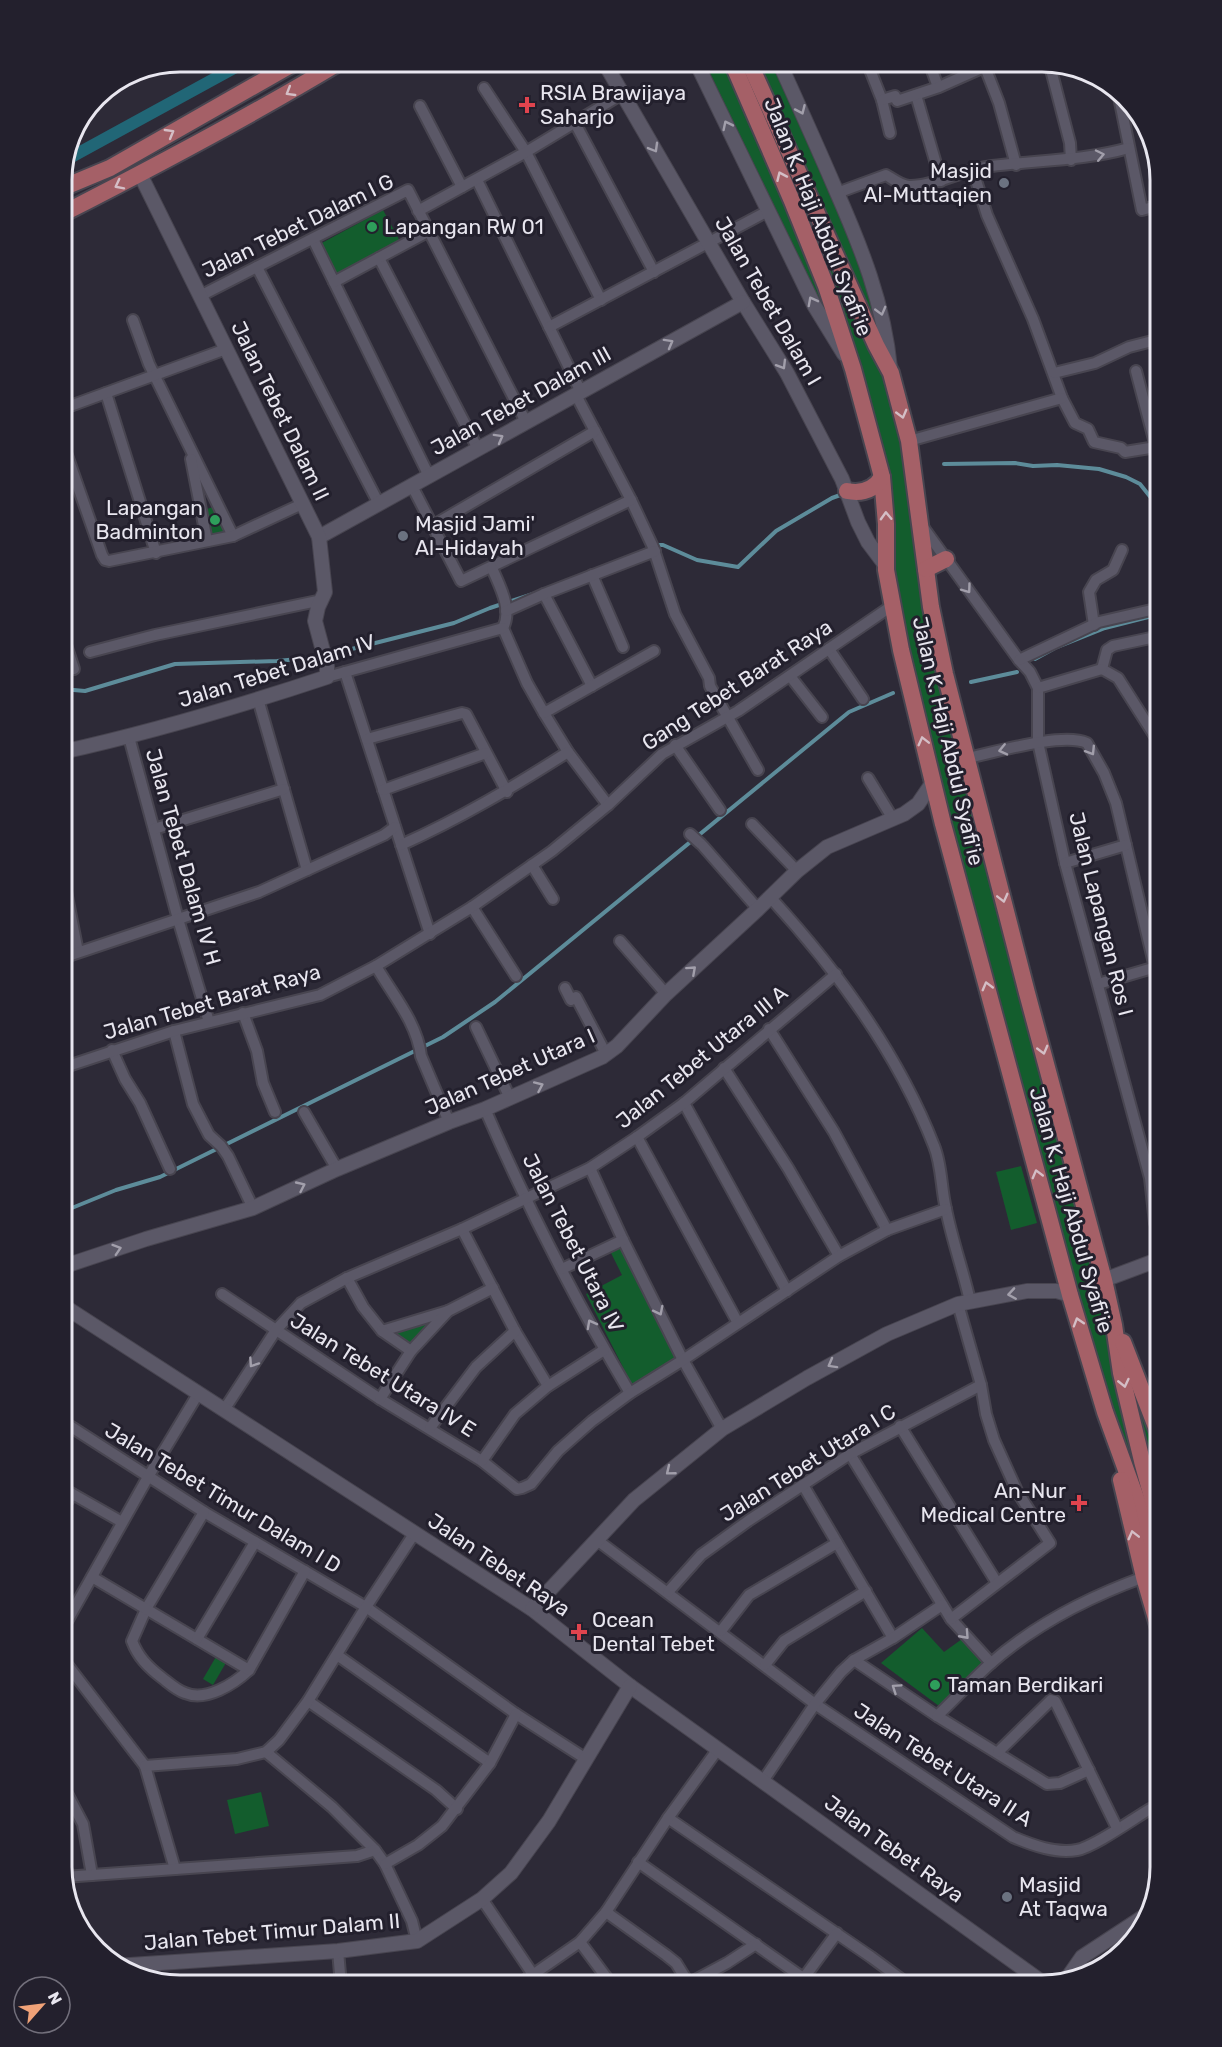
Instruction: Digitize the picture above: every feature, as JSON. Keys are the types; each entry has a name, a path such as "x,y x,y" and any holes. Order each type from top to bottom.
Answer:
{"main road":[{"path":"72,184 110,168 278,72"},
{"path":"72,209 260,110 323,72"},
{"name":"Jalan K. Haji Abdul Syafi'ie","path":"736,72 826,286 853,369 882,477 886,524 886,566 908,678 943,824 1070,1295 1114,1438 1121,1485 1150,1570"},
{"name":"Jalan K. Haji Abdul Syafi'ie","path":"753,72 876,345 891,373 910,448 931,607 945,674 1114,1325 1147,1505 1150,1548"},
{"path":"847,491 855,493 867,490 878,484 882,477"},
{"path":"926,569 946,559"},
{"name":"Jalan K. Haji Abdul Syafi'ie","path":"1114,1325 1150,1411"},
{"name":"Jalan K. Haji Abdul Syafi'ie","path":"1114,1438 1150,1510"}],"street":[{"name":"Jalan Tebet Dalam I","path":"610,72 743,302 787,373 847,491 868,542 886,566"},
{"path":"701,72 814,305 853,369"},
{"path":"783,72 856,236 887,335 891,373"},
{"path":"871,72 882,100 890,133"},
{"path":"933,72 938,87"},
{"path":"882,100 895,96 897,101 916,95 967,72"},
{"path":"986,72 999,103 1016,165"},
{"path":"1052,72 1070,143 1071,160"},
{"path":"484,88 526,152 601,300"},
{"path":"418,211 526,152 622,94"},
{"path":"916,95 941,181"},
{"path":"420,106 462,188"},
{"path":"1128,115 1129,148 1142,210 1150,208"},
{"path":"575,123 654,272"},
{"path":"837,193 886,176 909,187 941,181 989,166 1071,160 1129,148"},
{"path":"973,171 987,214 1017,279 1062,398 1075,423 1088,429 1094,442 1121,448 1127,453 1150,449"},
{"name":"Jalan Tebet Dalam II","path":"140,174 319,537 325,592 315,621 327,672"},
{"path":"477,180 549,327 595,431 653,547 675,614 709,678 710,686 758,770"},
{"name":"Jalan Tebet Dalam I G","path":"200,296 408,190 526,422"},
{"path":"549,327 768,211"},
{"path":"334,282 429,231"},
{"path":"313,239 429,476"},
{"path":"379,258 478,449"},
{"path":"257,267 379,504"},
{"name":"Jalan Tebet Dalam III","path":"319,537 743,302"},
{"path":"133,320 149,364 233,536"},
{"path":"1054,373 1095,363 1129,347 1150,342"},
{"path":"72,405 226,349"},
{"path":"1136,371 1150,419"},
{"path":"106,393 156,553"},
{"path":"910,448 1062,398"},
{"path":"432,526 595,431"},
{"path":"188,445 207,541"},
{"path":"72,469 105,560 109,561 233,536 302,504"},
{"path":"412,486 461,581 631,500"},
{"path":"921,525 1024,665 1038,688 1102,669 1118,678 1150,727"},
{"path":"506,606 592,575 653,547"},
{"path":"1094,625 1089,592 1096,580 1113,570 1122,550"},
{"path":"492,568 506,606 506,623 503,628 527,683 568,752 608,805"},
{"path":"592,575 623,647"},
{"path":"544,594 592,686"},
{"path":"90,652 155,635 322,600"},
{"name":"Gang Tebet Barat Raya","path":"608,805 662,754 729,716 893,605"},
{"path":"1024,665 1094,625 1150,611"},
{"name":"Jalan Tebet Dalam IV","path":"72,750 129,737 258,699 327,672 345,672 503,628"},
{"path":"1102,669 1107,650 1113,646 1150,638"},
{"path":"829,649 863,699"},
{"path":"544,713 654,651"},
{"path":"72,663 74,669"},
{"path":"345,672 430,934"},
{"path":"790,676 822,717"},
{"name":"Jalan Lapangan Ros I","path":"1038,688 1038,742 1065,863 1150,1178"},
{"path":"258,699 307,870"},
{"path":"367,739 462,713 467,716 507,792"},
{"name":"Jalan Tebet Dalam IV H","path":"129,737 178,920 209,1022"},
{"path":"968,758 1038,742 1080,740 1088,743 1104,773 1116,803 1150,936"},
{"path":"675,745 720,810"},
{"path":"401,845 507,792 568,752"},
{"path":"383,790 486,753"},
{"path":"868,778 893,819"},
{"name":"Jalan Tebet Utara I","path":"72,1264 253,1208 337,1169 584,1066 606,1054 666,994 797,871 827,847 893,819 918,804 933,782"},
{"path":"154,829 284,789"},
{"name":"Jalan Tebet Barat Raya","path":"72,1064 174,1031 320,995 376,966 472,907 552,851 608,805"},
{"path":"752,824 797,871"},
{"path":"72,954 259,892 384,835 395,827"},
{"path":"690,834 758,909"},
{"path":"1065,863 1126,845"},
{"path":"532,865 552,899"},
{"path":"770,897 836,974 880,1039 913,1099 935,1148 986,1414 994,1440 1017,1491 1050,1543 951,1619"},
{"path":"472,907 516,976"},
{"path":"72,922 78,952"},
{"path":"620,941 666,994"},
{"path":"376,966 408,1016 448,1122"},
{"path":"1098,984 1150,968"},
{"name":"Jalan Tebet Utara III A","path":"224,1410 276,1330 301,1303 347,1278 462,1229 590,1168 684,1103 836,974"},
{"path":"565,988 571,1000 576,997 606,1054"},
{"path":"243,1013 255,1046 263,1083 275,1112"},
{"path":"476,1027 510,1098"},
{"path":"770,1029 834,1132 887,1230"},
{"path":"174,1031 193,1104 209,1135 225,1152 253,1208"},
{"path":"112,1050 124,1078 140,1103 170,1169"},
{"path":"724,1068 788,1168 839,1256"},
{"path":"684,1103 787,1291"},
{"name":"Jalan Tebet Utara IV","path":"485,1109 562,1269 604,1350 630,1393"},
{"path":"304,1112 337,1169"},
{"path":"637,1137 738,1323"},
{"path":"590,1168 683,1360 722,1429"},
{"path":"630,1393 839,1256 887,1230 946,1209"},
{"path":"462,1229 515,1331 548,1386"},
{"path":"562,1269 623,1240"},
{"path":"1104,1280 1150,1263"},
{"path":"347,1278 363,1307 382,1331 411,1351"},
{"path":"382,1331 448,1311 493,1288"},
{"path":"531,1610 634,1500 722,1429 807,1378 886,1334 964,1302 1027,1291 1056,1291 1070,1295"},
{"name":"Jalan Tebet Utara IV E","path":"222,1294 380,1399 482,1461 517,1489 531,1484 558,1451 592,1421 630,1393"},
{"path":"380,1399 411,1351 448,1311"},
{"name":"Jalan Tebet Raya","path":"72,1312 531,1610 630,1686 1032,1975"},
{"path":"430,1428 476,1367 515,1331"},
{"path":"482,1461 515,1414 548,1386 604,1350"},
{"name":"Jalan Tebet Utara I C","path":"668,1592 701,1555 748,1521 850,1454 981,1385"},
{"path":"72,1612 122,1522 198,1394"},
{"path":"900,1426 998,1583"},
{"name":"Jalan Tebet Timur Dalam I D","path":"72,1428 204,1512 366,1607 516,1714 586,1759"},
{"path":"850,1454 951,1619 991,1663"},
{"path":"803,1485 893,1638"},
{"path":"72,1494 122,1522"},
{"path":"204,1512 146,1609 132,1641 136,1652 148,1667 173,1687 186,1694 197,1696 210,1694 249,1670 305,1571"},
{"path":"145,1766 237,1759 266,1752 279,1740 308,1701 414,1534"},
{"name":"Jalan Tebet Utara II A","path":"597,1540 721,1631 815,1704 992,1824 1022,1841 1048,1848 1075,1851 1088,1846 1150,1809"},
{"path":"197,1639 255,1542"},
{"path":"721,1631 749,1595 837,1543"},
{"path":"92,1577 249,1670"},
{"path":"937,1716 991,1663 1033,1631 1076,1606 1122,1585 1150,1577"},
{"path":"765,1665 784,1641 866,1590"},
{"path":"763,1781 815,1704 841,1672 854,1660 893,1638 942,1605"},
{"path":"337,1655 490,1763"},
{"path":"854,1660 937,1716 1047,1784 1060,1784 1089,1770"},
{"path":"72,1671 145,1766 175,1869"},
{"name":"Jalan Tebet Timur Dalam II","path":"134,1965 338,1952 417,1941 482,1899 511,1873 549,1821 630,1686"},
{"path":"998,1752 1053,1700 1117,1828"},
{"path":"308,1701 436,1790 457,1809"},
{"path":"385,1864 426,1840 457,1809 490,1763 516,1714"},
{"path":"482,1899 533,1975 580,1942 606,1912 668,1818 718,1749"},
{"path":"266,1752 332,1807 375,1851 385,1864 412,1921 417,1941"},
{"path":"72,1803 83,1824 92,1875"},
{"path":"668,1818 895,1975"},
{"path":"73,1876 357,1856 375,1851"},
{"path":"638,1862 756,1944 794,1975"},
{"path":"606,1912 676,1963 682,1975"},
{"path":"1073,1970 1082,1957 1135,1922"},
{"path":"807,1975 837,1934"},
{"path":"580,1942 605,1975"},
{"path":"705,1975 756,1944"},
{"path":"338,1952 339,1975"}],"green space":[{"path":"701,72 735,72 796,210 812,203 753,72 783,72 879,305 923,552 1114,1325 1150,1413 1150,1516 1139,1506 1114,1438 933,782 886,528 853,369"},
{"name":"Lapangan RW 01","path":"383,210 401,243 335,276 320,244"},
{"name":"Lapangan Badminton","path":"219,505 226,531 212,535 204,510"},
{"path":"1021,1166 1037,1223 1011,1230 996,1172"},
{"path":"622,1245 680,1361 632,1385 586,1294 622,1275 610,1251"},
{"path":"437,1318 409,1345 387,1332"},
{"name":"Taman Berdikari","path":"922,1628 944,1652 962,1639 983,1662 939,1706 881,1663"},
{"path":"217,1655 227,1661 213,1685 203,1679"},
{"path":"261,1792 269,1826 235,1834 227,1800"}],"waterway":[{"path":"75,155 227,72"},
{"path":"944,464 1015,463 1099,469 1140,484 1150,496"},
{"path":"654,545 663,545 697,560 738,567 776,531 832,498 843,494"},
{"path":"328,655 454,623 536,593"},
{"path":"1035,659 1055,648 1105,628 1150,617"},
{"path":"72,690 85,691 175,664 277,661 320,657"},
{"path":"971,682 1017,672"},
{"path":"72,1208 116,1190 160,1177 443,1037 495,1002 849,712 893,693"}],"place":[{"name":"RSIA Brawijaya Saharjo","path":"527,105"},
{"name":"Masjid Al-Muttaqien","path":"1004,183"},
{"name":"Lapangan RW 01","path":"372,227"},
{"name":"Lapangan Badminton","path":"215,520"},
{"name":"Masjid Jami' Al-Hidayah","path":"403,536"},
{"name":"An-Nur Medical Centre","path":"1079,1503"},
{"name":"Ocean Dental Tebet","path":"579,1632"},
{"name":"Taman Berdikari","path":"935,1685"},
{"name":"Masjid At Taqwa","path":"1007,1897"}]}
